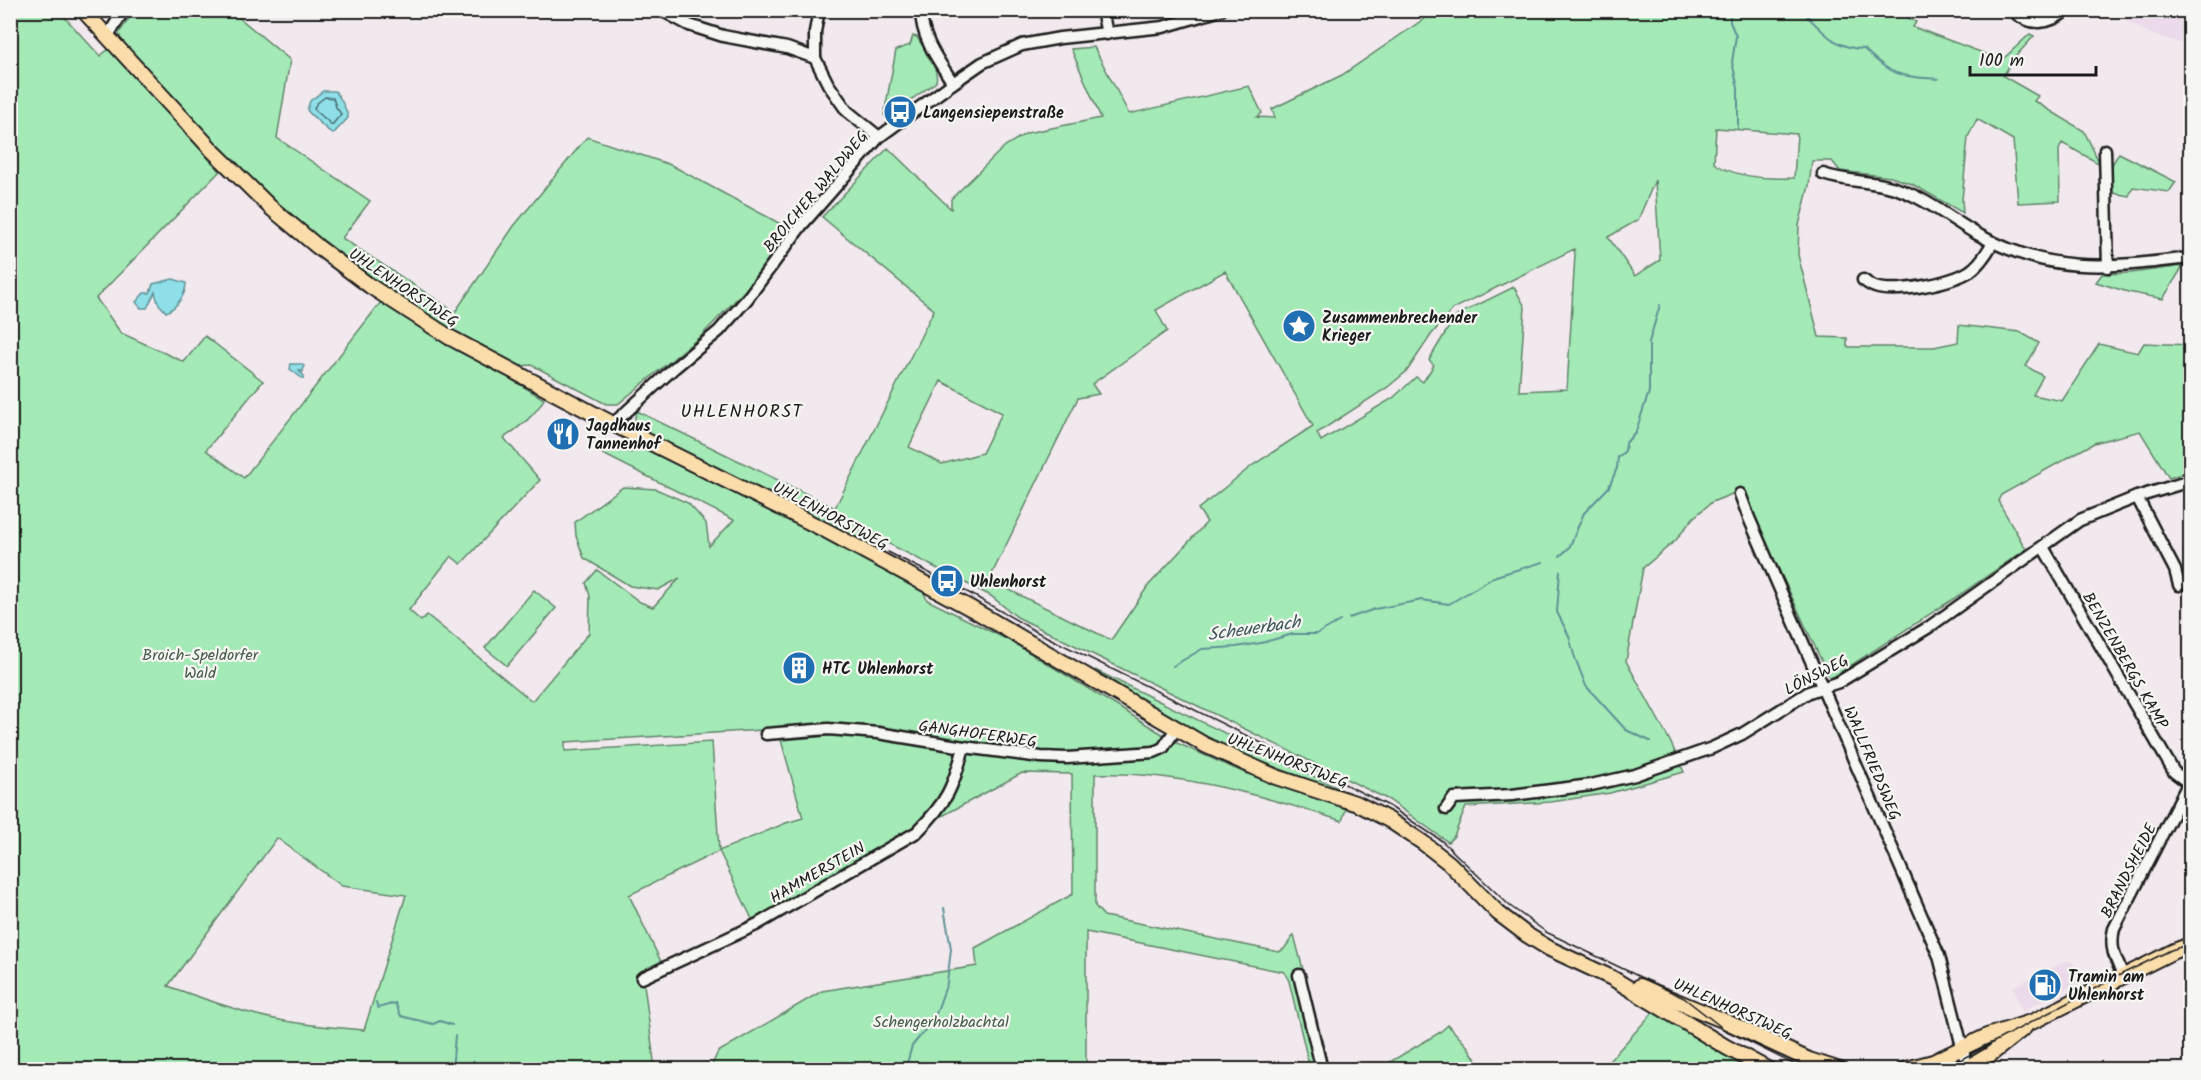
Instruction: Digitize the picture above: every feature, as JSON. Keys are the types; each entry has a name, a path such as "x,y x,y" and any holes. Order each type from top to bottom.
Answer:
{"main road":[{"name":"UHLENHORSTWEG","path":"83,10 213,151 270,207 370,286 449,337 613,424 827,531 972,609 1176,729 1248,766 1358,804 1389,820 1449,863 1498,913 1514,926 1550,949 1612,978 1726,1047 1769,1069"},
{"path":"1903,1070 1933,1062 1987,1036 2034,1021 2190,945"},
{"name":"UHLENHORSTWEG","path":"1612,978 1640,986 1720,1019 1810,1065 1840,1070"},
{"path":"1966,1069 1991,1054 2034,1021"}],"street":[{"path":"107,37 124,10"},
{"path":"661,10 689,25 723,36 787,48 815,58"},
{"path":"819,10 815,32 815,58 828,84 847,111 879,137"},
{"path":"921,10 924,34 953,83"},
{"path":"1102,10 1107,34"},
{"name":"BROICHER WALDWEG","path":"613,424 719,331 747,299 801,226 879,137 982,63 1022,45 1060,38 1162,27 1221,10"},
{"path":"2012,10 2019,17 2031,22 2044,23 2052,21 2067,10"},
{"path":"2105,150 2108,267"},
{"path":"1823,174 1841,180 1877,183 1900,189 1923,199 1993,242 2030,257 2054,263 2108,267 2190,258"},
{"path":"1863,280 1875,287 1900,288 1949,280 1971,270 1984,258 1993,242"},
{"name":"LÖNSWEG","path":"1446,809 1454,798 1512,795 1591,785 1635,775 1712,748 1742,734 1809,692 1839,682 1929,627 2080,520 2137,497 2190,481"},
{"name":"WALLFRIEDSWEG","path":"1740,494 1940,956 1966,1069"},
{"path":"2137,497 2175,570 2179,585"},
{"name":"BENZENBERGS KAMP","path":"2043,547 2174,772 2190,782"},
{"name":"GANGHOFERWEG","path":"766,734 828,729 878,733 964,747 1050,757 1154,752 1163,748 1176,729"},
{"name":"HAMMERSTEIN","path":"642,978 756,925 917,832 935,814 948,794 964,747"},
{"name":"BRANDSHEIDE","path":"2124,977 2112,951 2111,940 2114,929 2190,782"},
{"path":"1299,975 1322,1070"}],"shaded area":[{"path":"2111,11 2190,11 2190,46 2148,33"},
{"name":"Tramin am Uhlenhorst","path":"2068,960 2082,970 2076,984 2022,1011 2013,987"}],"green space":[{"path":"1437,10 1896,11 1916,22 1913,27 2002,60 2030,34 2034,36 2015,57 2003,76 2038,96 2034,101 2084,131 2100,164 2062,143 2059,150 2060,201 2018,203 2013,140 1977,119 1968,137 1962,200 1963,213 1912,184 1891,177 1840,171 1832,161 1812,161 1809,186 1799,225 1798,255 1819,337 1847,338 1847,347 1934,347 1958,342 1959,325 2020,332 2039,343 2026,366 2043,376 2033,395 2062,401 2099,344 2138,353 2144,343 2190,345 2190,471 2169,478 2140,431 2094,443 2001,495 1998,501 2026,549 1830,679 1742,490 1712,502 1693,518 1676,540 1643,568 1626,661 1670,741 1684,772 1610,793 1551,802 1466,807 1454,836 1448,842 1389,800 1017,617 991,596 860,529 861,537 875,550 639,428 636,424 637,411 835,508 934,310 822,217 888,148 951,209 951,199 1005,146 1027,133 1101,118 1071,49 1094,47 1129,114 1249,86 1262,113 1257,117 1275,118 1272,109 1342,75","holes":["1716,128 1797,134 1794,178 1742,175 1714,163","1655,180 1660,260 1635,276 1608,237 1638,220","1574,249 1567,389 1519,391 1525,307 1514,287 1459,314 1453,320 1429,360 1434,365 1423,382 1416,377 1393,398 1321,441 1317,433 1388,387 1407,371 1431,335 1453,309","1225,271 1313,426 1253,465 1198,509 1207,522 1148,586 1111,640 989,580 1078,398 1099,394 1092,384 1167,331 1156,310","941,381 1002,413 982,453 942,464 909,447"]},
{"name":"Broich-Speldorfer Wald","path":"10,11 59,11 100,56 109,49 220,171 96,298 121,333 184,362 205,336 263,381 206,450 244,478 381,302 544,399 531,416 504,438 540,480 461,564 451,556 409,610 421,621 427,615 532,701 589,633 590,596 586,583 597,570 640,602 653,607 680,578 658,590 630,586 584,558 576,536 575,522 623,487 656,489 688,503 706,523 709,546 734,520 601,453 611,443 631,453 637,445 761,504 922,588 927,600 1012,642 1177,743 1247,774 1347,806 1342,821 1251,794 1189,781 1126,774 1095,774 1095,906 1104,916 1279,952 1294,935 1329,1069 1310,1069 1289,981 1284,972 1086,932 1086,1069 710,1069 718,1052 822,991 977,966 975,948 1073,894 1072,774 1022,773 933,821 917,826 902,837 753,921 719,851 629,895 663,966 643,976 655,1069 11,1069","holes":["829,726 880,729 932,737 929,745 840,735 781,740 803,818 719,851 712,742 565,751 565,742","277,838 342,886 406,895 364,1030 310,1025 270,1018 168,986"]},
{"path":"134,11 231,11 290,60 277,138 370,201 342,238 455,312 514,226 587,137 671,165 790,229 747,288 702,335 618,404 606,404 532,365 519,366 454,332 391,294 320,240 260,188 122,44 119,33"},
{"path":"913,36 917,37 931,59 936,71 936,82 888,120 884,115 896,50 910,45"},
{"path":"2119,153 2176,182 2169,192 2133,187 2129,196 2113,193 2110,168"},
{"path":"2183,266 2163,299 2128,292 2096,282 2102,274 2131,273"},
{"path":"534,590 556,608 507,666 485,648"},
{"path":"1095,670 1350,794 1266,764 1217,743 1170,717"},
{"path":"1656,1009 1757,1070 1601,1070"},
{"path":"1448,1025 1468,1047 1482,1069 1378,1069 1439,1033"}],"water":[{"path":"323,91 335,91 348,115 348,118 333,134 307,110 310,101"},
{"path":"173,279 186,283 180,300 170,310 166,312 158,303 155,292 147,308 141,308 136,302 144,293 150,293 153,284"},
{"path":"291,364 304,366 303,372 298,370 304,376 303,379 290,369"}],"waterway":[{"path":"1730,10 1730,22 1736,36 1732,62 1738,88 1738,128"},
{"path":"1801,10 1836,42 1844,46 1864,49 1890,70 1905,76 1938,79"},
{"path":"1560,556 1569,548 1584,513 1609,487 1617,468 1618,457 1625,451 1626,443 1636,431 1649,392 1649,342 1660,305"},
{"name":"Scheuerbach","path":"1349,618 1375,609 1422,600 1449,604 1496,576 1543,562"},
{"path":"1560,571 1557,612 1569,636 1586,686 1626,730 1650,741"},
{"name":"Scheuerbach","path":"1173,666 1202,649 1261,643 1293,634 1317,634 1340,621"},
{"path":"905,1070 912,1046 934,1019 947,983 951,949 944,908"},
{"path":"376,1002 378,1008 395,1003 401,1016 433,1024 440,1021 452,1025"},
{"path":"452,1070 455,1036"}],"tram line":[{"path":"888,552 971,594 1035,631 1389,806 1442,841 1510,906 1546,932 1684,998 1725,1030 1805,1070"},
{"path":"1941,1070 2122,974 2171,950 2190,944"}],"place":[{"name":"Langensiepenstraße","path":"900,112"},
{"name":"Zusammenbrechender Krieger","path":"1299,326"},
{"name":"Jagdhaus Tannenhof","path":"563,434"},
{"name":"Uhlenhorst","path":"947,581"},
{"name":"HTC Uhlenhorst","path":"799,668"},
{"name":"Tramin am Uhlenhorst","path":"2045,985"}],"district":[{"name":"UHLENHORST","path":"742,411"}],"park label":[{"name":"Schengerholzbachtal","path":"941,1021"}]}
